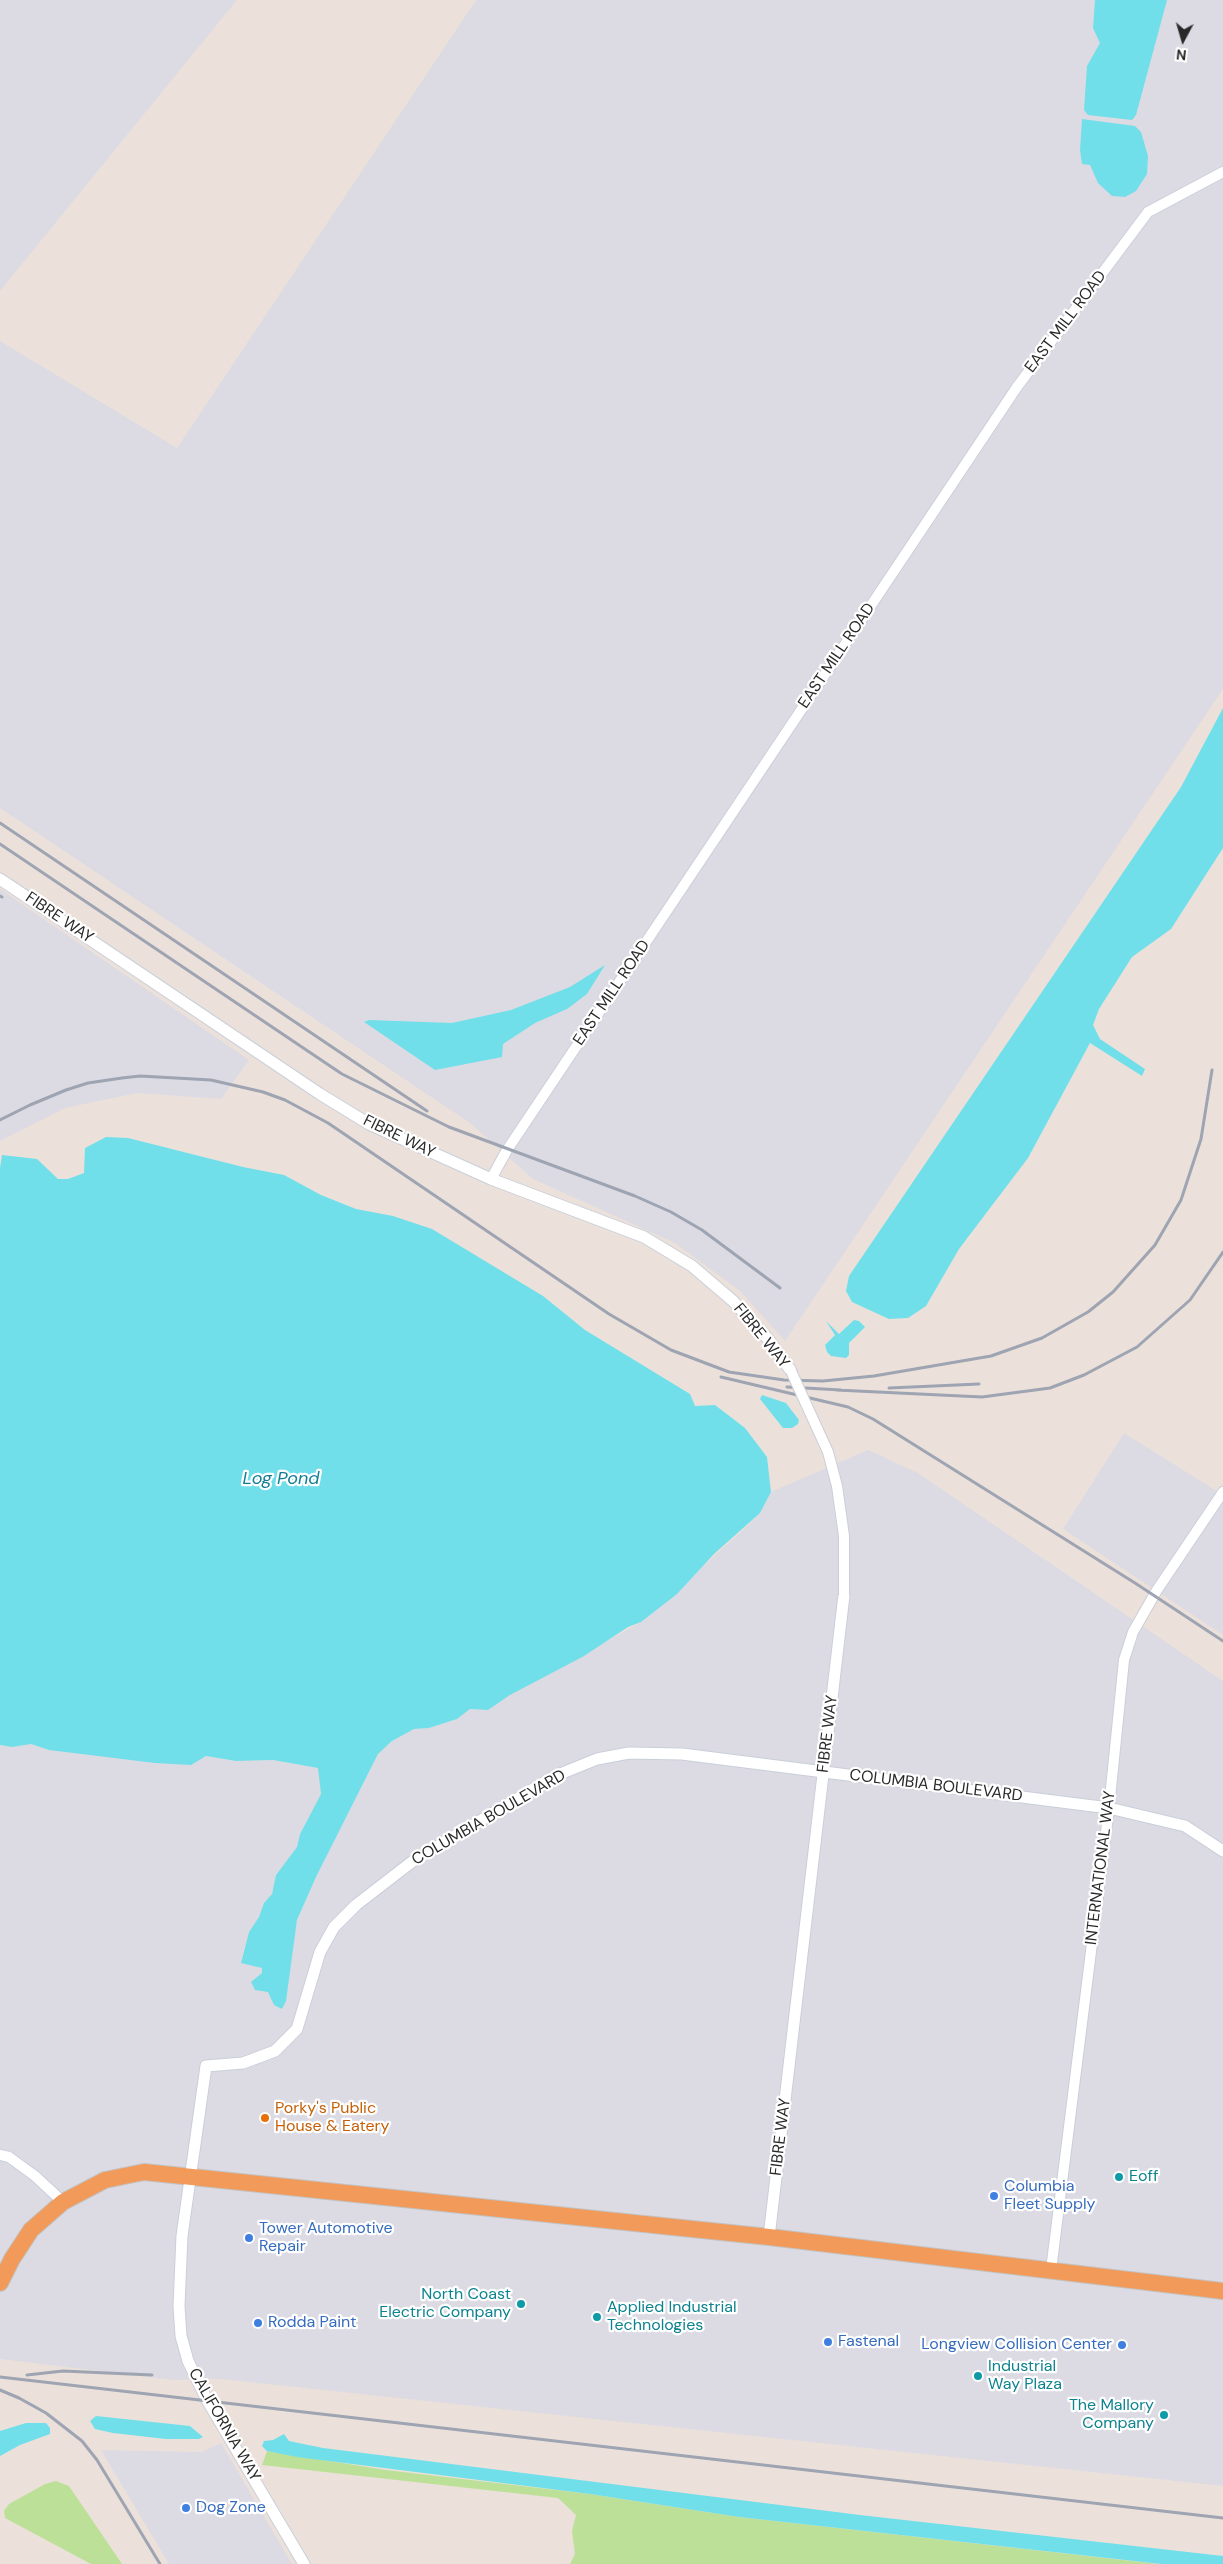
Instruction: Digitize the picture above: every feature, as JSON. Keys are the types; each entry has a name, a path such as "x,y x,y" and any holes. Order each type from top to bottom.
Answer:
{"highway":[{"path":"0,2283 12,2259 31,2230 63,2202 105,2180 144,2172 769,2237 1223,2291"}],"street":[{"name":"EAST MILL ROAD","path":"491,1179 512,1142 1017,387 1148,212 1223,172"},
{"name":"FIBRE WAY","path":"0,878 320,1094 369,1124 491,1179 644,1237 692,1266 733,1301 769,1340 791,1371 828,1452 837,1486 844,1536 844,1594 769,2237"},
{"name":"INTERNATIONAL WAY","path":"1051,2270 1109,1808 1124,1660 1133,1632 1157,1590 1223,1492"},
{"name":"COLUMBIA BOULEVARD","path":"206,2066 243,2063 274,2051 297,2029 320,1952 334,1927 356,1905 413,1861 555,1776 597,1759 629,1753 682,1754 1109,1808 1186,1826 1223,1851"},
{"name":"CALIFORNIA WAY","path":"206,2066 192,2176 182,2236 178,2306 181,2336 188,2361 207,2400 304,2564"},
{"path":"0,2155 9,2157 36,2176 63,2202"}],"shaded area":[{"path":"0,0 237,0 0,291"},
{"path":"476,0 1223,0 1223,689 785,1341 740,1291 675,1243 533,1179 470,1123 0,808 0,341 177,448"},
{"path":"0,889 249,1060 221,1099 137,1093 65,1108 0,1141"},
{"path":"1124,1433 1223,1495 1223,1635 1063,1529"},
{"path":"868,1450 918,1473 1223,1681 1223,2486 220,2379 173,2380 0,2359 0,1745 12,1747 31,1744 49,1750 206,1756 236,1761 273,1760 319,1768 321,1794 300,1834 297,1847 276,1875 272,1894 264,1903 259,1917 249,1932 241,1962 262,1968 274,2005 288,1976 297,1920 316,1877 378,1754 392,1741 414,1729 429,1728 457,1719 470,1709 488,1710 510,1695 641,1622 760,1513 771,1492"},
{"path":"221,2443 292,2564 169,2564 101,2450 202,2452"}],"green space":[{"path":"267,2451 386,2470 590,2494 739,2517 1159,2564 570,2564 575,2554 572,2531 576,2515 558,2498 262,2465"},
{"path":"56,2481 69,2486 122,2564 91,2564 5,2518 4,2511 9,2504 45,2484"}],"water":[{"path":"1095,0 1167,0 1136,115 1132,120 1088,115 1084,110 1087,66 1100,43 1093,28"},
{"path":"1082,119 1135,126 1141,132 1148,156 1147,174 1136,191 1125,197 1112,196 1098,183 1090,165 1082,164 1080,150"},
{"path":"1223,708 1223,848 1171,929 1132,957 1099,1009 1093,1025 1100,1039 1145,1069 1142,1076 1090,1043 1028,1158 959,1249 926,1306 908,1318 889,1319 852,1302 846,1291 849,1276 1181,787"},
{"path":"605,965 587,994 567,1009 535,1023 503,1044 502,1057 435,1070 364,1022 369,1020 452,1023 511,1010 570,987"},
{"name":"Log Pond","path":"106,1137 128,1138 243,1167 284,1175 321,1195 356,1209 393,1216 432,1229 543,1296 585,1330 690,1394 695,1406 715,1405 745,1428 767,1457 771,1492 760,1513 714,1554 677,1594 641,1622 628,1627 584,1656 510,1695 488,1710 470,1709 457,1719 429,1728 414,1729 392,1741 378,1754 316,1877 297,1920 286,2001 282,2009 274,2005 268,1992 255,1990 251,1982 262,1973 262,1968 241,1963 249,1932 259,1917 264,1903 272,1894 276,1875 297,1847 300,1834 321,1794 318,1768 273,1760 236,1761 206,1756 191,1765 155,1763 49,1750 31,1744 12,1747 0,1745 0,1168 2,1155 37,1159 58,1179 68,1179 84,1173 85,1148"},
{"path":"854,1320 859,1321 865,1327 849,1343 849,1355 846,1358 831,1356 827,1352 825,1345 835,1335 826,1321 839,1334"},
{"path":"762,1395 786,1403 799,1420 798,1424 792,1428 783,1428 760,1399"},
{"path":"96,2416 190,2426 203,2437 199,2439 166,2439 113,2433 95,2429 90,2421"},
{"path":"26,2423 46,2423 50,2428 50,2434 20,2445 0,2456 0,2431"},
{"path":"284,2434 289,2441 323,2448 860,2515 1223,2556 1223,2564 1161,2564 739,2517 590,2494 297,2457 267,2451 262,2446 264,2441 273,2440"}],"railway":[{"path":"0,823 427,1111"},
{"path":"0,844 342,1074 449,1127 635,1196 671,1212 702,1230 780,1288"},
{"path":"0,1120 30,1105 88,1083 140,1076 211,1080 263,1092 285,1100 328,1123 609,1314 671,1350 729,1372 784,1380 823,1381 874,1376 991,1356 1042,1338 1088,1312 1113,1292 1155,1245 1181,1200 1201,1139 1212,1070"},
{"path":"836,1390 982,1397 1050,1388 1084,1375 1137,1347 1190,1300 1223,1252"},
{"path":"721,1377 848,1407 873,1419 1135,1583 1223,1641"},
{"path":"889,1388 979,1384"},
{"path":"787,1387 841,1390"},
{"path":"27,2375 63,2371 152,2375"},
{"path":"0,2377 1223,2518"},
{"path":"0,2390 46,2413 82,2441 97,2460 160,2564"}],"place":[{"name":"Porky's Public House & Eatery","path":"265,2118"},
{"name":"Eoff","path":"1119,2177"},
{"name":"Columbia Fleet Supply","path":"994,2196"},
{"name":"Tower Automotive Repair","path":"249,2238"},
{"name":"North Coast Electric Company","path":"521,2304"},
{"name":"Applied Industrial Technologies","path":"597,2317"},
{"name":"Rodda Paint","path":"258,2323"},
{"name":"Fastenal","path":"828,2342"},
{"name":"Longview Collision Center","path":"1122,2345"},
{"name":"Industrial Way Plaza","path":"978,2376"},
{"name":"The Mallory Company","path":"1164,2415"},
{"name":"Dog Zone","path":"186,2508"}]}
